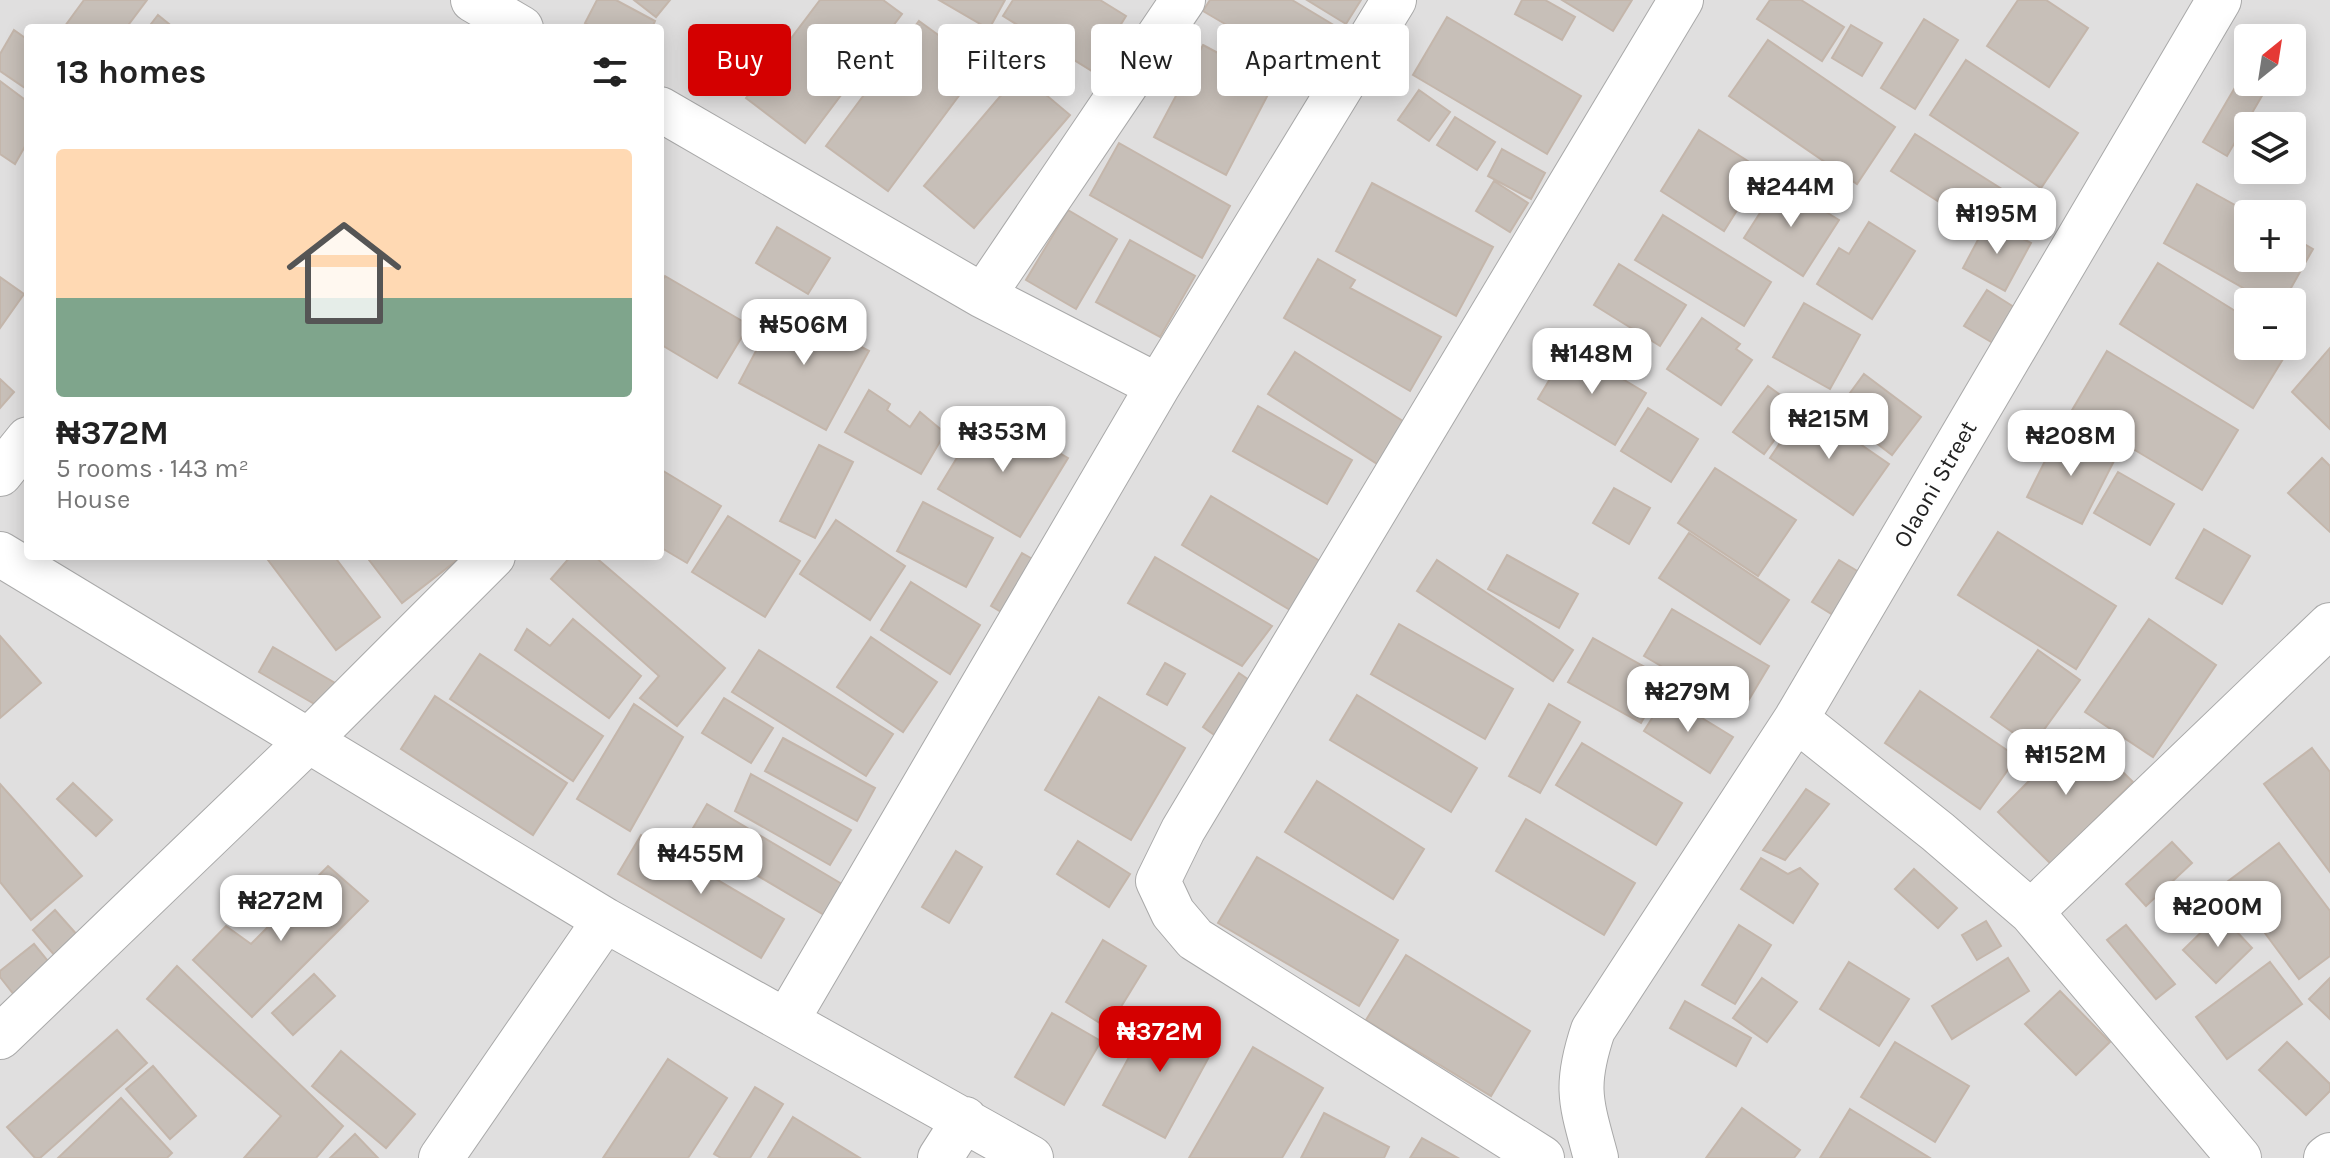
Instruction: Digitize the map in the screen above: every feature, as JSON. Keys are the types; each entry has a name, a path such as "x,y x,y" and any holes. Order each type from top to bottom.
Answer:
{"street":[{"path":"473,0 514,24"},
{"path":"983,296 1183,0"},
{"path":"787,1020 1158,386 1394,0"},
{"path":"1542,1158 1195,939 1173,913 1158,881 1183,830 1681,0"},
{"name":"Olaoni Street","path":"1596,1158 1581,1104 1580,1068 1593,1030 1796,719 2219,0"},
{"path":"664,111 983,296 1158,386"},
{"path":"0,474 24,444"},
{"path":"0,554 605,920 1031,1158"},
{"path":"0,1037 309,740 489,560"},
{"path":"2031,912 2330,625"},
{"path":"1796,719 1938,832 2031,912 2239,1158"},
{"path":"441,1158 605,920"},
{"path":"940,1158 965,1119"}],"shaded area":[{"path":"0,0 2330,0 2330,1158 0,1158"}],"building":[{"path":"84,0 147,0 129,24 66,24"},
{"path":"597,0 616,0 655,21 654,24 585,23"},
{"path":"634,0 670,0 656,17"},
{"path":"820,0 883,0 902,14 894,24 807,24 807,96 840,96 805,143 746,98 791,96 791,38"},
{"path":"939,0 1005,0 992,24 980,24"},
{"path":"1013,0 1100,0 1126,16 1121,24 1091,24 1091,70 1075,60 1075,24 1016,24 1003,16"},
{"path":"1210,0 1292,0 1332,24 1225,24 1203,11"},
{"path":"1307,0 1361,0 1346,24"},
{"path":"1522,0 1545,0 1575,17 1562,40 1515,14"},
{"path":"1562,0 1632,0 1613,31"},
{"path":"1770,0 1801,0 1844,27 1822,61 1757,19"},
{"path":"2018,0 2046,0 2088,28 2049,87 1987,46"},
{"path":"158,15 169,24 151,24"},
{"path":"1447,17 1581,96 1547,154 1413,75"},
{"path":"1924,19 1958,40 1915,109 1881,88"},
{"path":"919,21 938,35 938,96 959,96 888,191 826,146 863,96 922,96 922,24 917,24"},
{"path":"1851,25 1882,43 1862,76 1832,58"},
{"path":"14,30 24,37 24,87 0,71 0,54"},
{"path":"1768,40 1895,127 1857,184 1729,96"},
{"path":"1203,45 1217,52 1217,96 1267,96 1226,175 1154,137 1176,96 1201,96"},
{"path":"1966,60 2078,133 2041,188 1930,115"},
{"path":"0,81 24,99 24,148 15,164 0,154"},
{"path":"2234,89 2234,96 2262,96 2253,112 2234,112 2234,144 2227,156 2203,142"},
{"path":"1419,90 1450,112 1429,141 1398,120"},
{"path":"1000,96 1047,96 1070,115 974,228 924,186"},
{"path":"1455,117 1495,142 1477,170 1437,145"},
{"path":"1699,130 1762,170 1724,231 1661,191"},
{"path":"1915,134 2005,191 1991,212 1982,206 1972,223 1891,171"},
{"path":"1119,143 1230,206 1202,258 1090,195"},
{"path":"1502,149 1545,173 1531,199 1488,176"},
{"path":"1494,181 1528,203 1510,232 1476,211"},
{"path":"1372,183 1493,247 1456,316 1336,251"},
{"path":"1779,183 1839,220 1803,276 1744,238"},
{"path":"2197,184 2234,205 2234,272 2300,272 2291,288 2243,288 2164,243"},
{"path":"1068,210 1117,239 1076,309 1026,280"},
{"path":"1663,215 1771,282 1744,326 1635,260"},
{"path":"1988,221 2031,243 2005,291 1963,268"},
{"path":"1869,222 1915,251 1872,319 1817,284 1839,248 1849,254"},
{"path":"777,227 830,258 808,294 756,263"},
{"path":"1130,240 1195,276 1160,337 1096,302"},
{"path":"2306,245 2313,249 2306,261"},
{"path":"1318,259 1355,280 1350,288 1441,337 1410,391 1284,318"},
{"path":"2158,263 2234,310 2234,360 2282,360 2253,408 2120,324"},
{"path":"1619,264 1686,305 1660,346 1594,305"},
{"path":"0,277 24,294 0,328"},
{"path":"664,278 749,325 717,378 664,346"},
{"path":"1987,290 2025,314 2003,349 1964,326"},
{"path":"1804,303 1860,335 1830,389 1773,357"},
{"path":"781,304 869,351 826,430 739,383"},
{"path":"1702,318 1740,344 1736,349 1752,360 1721,405 1667,369"},
{"path":"1569,347 1646,393 1615,445 1538,399"},
{"path":"2330,348 2330,429 2292,392"},
{"path":"2107,351 2238,430 2202,490 2071,412"},
{"path":"1295,352 1409,425 1382,467 1268,394"},
{"path":"1864,374 1921,417 1892,455 1836,412"},
{"path":"0,379 14,392 0,408"},
{"path":"1768,386 1798,408 1764,454 1733,432"},
{"path":"869,390 890,404 887,410 910,427 920,412 945,433 921,474 845,432"},
{"path":"1258,406 1352,460 1327,504 1233,451"},
{"path":"1805,406 1889,464 1853,515 1770,458"},
{"path":"1648,408 1698,439 1671,482 1621,451"},
{"path":"986,410 1068,458 1020,537 938,489"},
{"path":"2060,431 2115,459 2082,524 2027,497"},
{"path":"819,445 853,462 815,538 780,521"},
{"path":"2322,458 2330,466 2330,532 2288,493"},
{"path":"1715,468 1796,520 1758,576 1678,523"},
{"path":"664,471 721,506 687,563 664,549"},
{"path":"2118,472 2174,504 2150,545 2094,513"},
{"path":"1614,488 1650,508 1629,544 1593,523"},
{"path":"1211,496 1320,561 1290,610 1182,545"},
{"path":"923,502 993,538 966,587 897,551"},
{"path":"728,516 800,561 765,617 692,572"},
{"path":"836,520 905,566 870,620 800,574"},
{"path":"2204,529 2250,556 2222,604 2176,578"},
{"path":"1998,532 2116,606 2076,669 1958,595"},
{"path":"1689,533 1789,600 1760,644 1659,578"},
{"path":"1022,553 1043,565 1011,618 991,606"},
{"path":"1507,555 1578,594 1559,628 1488,589"},
{"path":"1155,557 1272,626 1242,666 1128,603"},
{"path":"268,560 337,560 380,617 336,650"},
{"path":"369,560 456,561 402,603"},
{"path":"568,560 599,560 725,668 677,726 640,698 659,676 551,579"},
{"path":"1437,560 1573,650 1553,681 1417,591"},
{"path":"1839,560 1864,575 1838,618 1812,602"},
{"path":"911,582 980,625 950,674 881,630"},
{"path":"1672,609 1769,666 1741,713 1644,656"},
{"path":"573,619 641,676 609,718 515,650 527,629 550,646"},
{"path":"2149,619 2216,665 2153,757 2085,712"},
{"path":"1399,624 1513,689 1485,739 1371,674"},
{"path":"0,636 41,683 0,718"},
{"path":"871,637 937,682 903,732 837,687"},
{"path":"1593,638 1666,679 1641,723 1568,682"},
{"path":"273,647 337,684 323,709 259,672"},
{"path":"759,650 893,734 866,776 732,692"},
{"path":"2038,650 2080,680 2032,746 1991,717"},
{"path":"480,654 603,736 573,781 450,699"},
{"path":"1165,663 1185,674 1167,705 1147,694"},
{"path":"1239,673 1259,687 1223,741 1203,727"},
{"path":"1920,691 2017,757 1980,809 1885,743"},
{"path":"1357,695 1477,768 1451,812 1330,740"},
{"path":"435,696 567,783 533,835 401,749"},
{"path":"1666,696 1733,737 1710,773 1644,731"},
{"path":"1099,697 1185,748 1131,840 1045,790"},
{"path":"724,698 773,728 751,763 702,733"},
{"path":"634,704 683,737 630,831 577,799"},
{"path":"1549,704 1580,722 1540,793 1509,776"},
{"path":"2080,730 2133,782 2051,864 1998,812"},
{"path":"783,738 875,788 857,821 765,771"},
{"path":"1582,743 1682,803 1656,845 1556,785"},
{"path":"2312,748 2330,772 2330,872 2264,784"},
{"path":"751,774 851,830 830,865 735,811"},
{"path":"1317,781 1424,849 1393,899 1285,832"},
{"path":"73,783 112,820 96,836 57,799"},
{"path":"0,784 82,876 31,920 0,882"},
{"path":"1806,789 1829,804 1785,860 1763,850"},
{"path":"707,804 847,887 829,918 689,835"},
{"path":"1526,819 1635,883 1604,935 1496,871"},
{"path":"641,835 784,919 761,958 618,874"},
{"path":"1078,841 1130,874 1109,907 1057,874"},
{"path":"2172,842 2192,863 2146,906 2126,884"},
{"path":"2279,843 2330,911 2330,956 2299,979 2227,882"},
{"path":"956,851 982,867 949,923 922,907"},
{"path":"1257,857 1398,940 1359,1006 1218,923"},
{"path":"1761,858 1788,874 1800,868 1818,884 1793,923 1741,889"},
{"path":"328,866 368,901 252,1017 193,960 226,926 251,944"},
{"path":"1914,869 1957,908 1938,928 1895,889"},
{"path":"55,910 79,937 56,957 33,930"},
{"path":"2220,914 2252,948 2216,983 2183,950"},
{"path":"1986,921 2001,946 1977,960 1962,935"},
{"path":"1739,925 1771,945 1735,1004 1702,985"},
{"path":"2126,925 2175,984 2156,999 2107,940"},
{"path":"1103,940 1146,966 1108,1028 1066,1002"},
{"path":"34,944 52,966 15,996 0,977 0,971"},
{"path":"1406,955 1530,1031 1491,1096 1366,1020"},
{"path":"2008,958 2029,991 1952,1039 1932,1006"},
{"path":"1849,962 1909,999 1879,1046 1820,1009"},
{"path":"2270,962 2302,1004 2227,1059 2196,1017"},
{"path":"177,966 343,1126 316,1158 244,1158 281,1116 147,999"},
{"path":"314,974 335,996 293,1035 272,1013"},
{"path":"1762,978 1797,1002 1767,1042 1733,1018"},
{"path":"2330,978 2330,1019 2309,999"},
{"path":"2060,991 2110,1042 2076,1075 2025,1024"},
{"path":"1685,1001 1751,1038 1736,1066 1670,1028"},
{"path":"1154,1011 1216,1044 1165,1138 1103,1105"},
{"path":"1052,1013 1101,1041 1064,1105 1015,1077"},
{"path":"117,1030 147,1063 40,1158 35,1158 7,1127"},
{"path":"1895,1042 1969,1086 1935,1142 1861,1097"},
{"path":"2287,1042 2330,1084 2330,1091 2306,1115 2259,1070"},
{"path":"1253,1047 1323,1088 1282,1158 1189,1158"},
{"path":"341,1051 415,1114 386,1148 312,1086"},
{"path":"668,1059 727,1098 688,1158 603,1158"},
{"path":"153,1066 196,1116 170,1139 126,1089"},
{"path":"755,1087 783,1104 750,1158 721,1158 714,1154"},
{"path":"121,1098 172,1153 167,1158 58,1158"},
{"path":"1742,1108 1800,1150 1794,1158 1706,1158"},
{"path":"1850,1109 1930,1158 1820,1158"},
{"path":"1324,1113 1389,1147 1384,1158 1301,1158"},
{"path":"793,1117 860,1158 768,1158"},
{"path":"355,1134 378,1158 330,1158"},
{"path":"1422,1138 1458,1158 1410,1158"}]}
